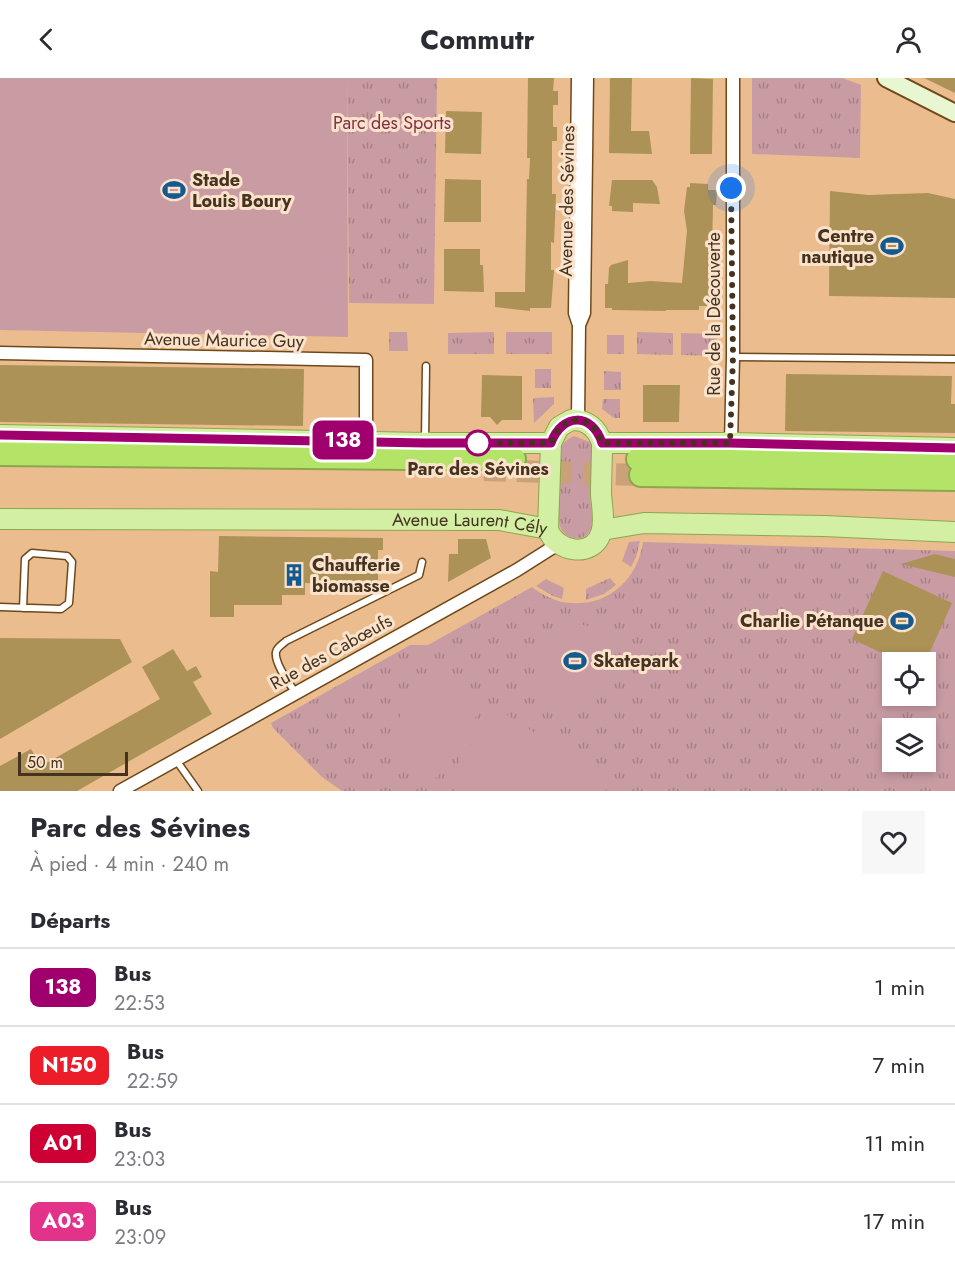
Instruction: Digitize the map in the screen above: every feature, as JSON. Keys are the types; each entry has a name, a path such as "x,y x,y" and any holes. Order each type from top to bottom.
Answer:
{"highway":[{"path":"0,454 514,459"},
{"path":"955,462 639,467 955,479"}],"main road":[{"path":"553,536 551,443 559,427 564,423 578,420 596,429 602,443 602,530 644,523 824,526 955,532"},
{"path":"0,435 425,443 551,443"},
{"path":"602,443 730,443 955,448"},
{"name":"Avenue Laurent Cély","path":"0,519 499,520 553,536 572,550 588,548 595,543 602,530"}],"street":[{"name":"Avenue des Sévines","path":"578,78 575,312 579,325 578,420"},
{"name":"Avenue des Sévines","path":"579,325 584,313 587,78"},
{"name":"Rue de la Découverte","path":"730,443 733,357 733,78"},
{"path":"886,78 955,113"},
{"name":"Avenue Maurice Guy","path":"0,353 366,360 366,441"},
{"name":"Rue des Cabœufs","path":"120,791 518,570 553,536"}],"lane":[{"path":"733,357 955,359"},
{"path":"425,443 426,366"},
{"path":"0,607 23,608 61,609 69,603 72,562 67,556 32,553 25,559 23,608"},
{"path":"295,692 281,669 276,653 278,649 286,641 419,575 422,562"},
{"path":"176,759 198,791"}],"green space":[{"name":"Stade Louis Boury","path":"0,78 347,78 348,337 0,330"},
{"name":"Parc des Sports","path":"347,78 437,78 434,304 349,303"},
{"path":"752,78 842,78 861,85 860,158 752,154"},
{"path":"389,332 407,332 408,351 389,351"},
{"path":"494,332 494,354 448,354 448,333"},
{"path":"506,332 552,332 552,354 506,354"},
{"path":"637,332 673,333 673,355 637,354"},
{"path":"681,333 717,334 717,356 681,355"},
{"path":"607,335 624,335 624,354 607,354"},
{"path":"535,369 551,369 551,388 535,388"},
{"path":"604,371 621,372 621,390 604,390"},
{"path":"554,397 554,404 534,423 533,398"},
{"path":"603,399 620,399 620,418 614,418 602,409"},
{"path":"574,436 590,442 593,449 590,489 592,524 588,533 580,538 570,537 562,531 558,510 559,452 565,442"},
{"path":"640,541 631,567 622,561 629,542"},
{"path":"643,542 955,551 955,791 342,791 322,777 273,728 271,723 410,645 428,645 532,587 549,597 567,603 584,603 601,599 616,590 628,578 638,561"},
{"path":"610,578 616,585 604,594 586,600 586,589"},
{"path":"546,579 564,588 562,599 536,586"},
{"name":"Skatepark","path":"575,624 591,628 604,636 612,649 616,665 612,681 604,694 591,702 575,706 559,702 546,694 538,681 534,665 538,649 546,636 559,628"},
{"path":"432,665 486,701 437,778 383,744"},
{"path":"495,707 610,782 605,791 457,791 445,784"}],"building":[{"path":"528,78 554,78 553,91 558,91 558,105 553,105 553,127 557,127 557,141 552,141 552,194 556,194 554,243 551,242 551,270 554,270 551,308 530,308 530,311 495,307 495,292 525,292 527,179 529,179 530,158 527,158"},
{"path":"610,78 632,78 631,131 649,131 652,154 609,153"},
{"path":"691,78 713,79 712,154 690,154"},
{"path":"924,78 955,78 955,93"},
{"path":"446,111 482,112 481,154 445,153"},
{"path":"445,179 481,180 481,222 444,222"},
{"path":"612,180 652,180 657,187 660,204 633,203 633,212 612,211 612,206 609,206"},
{"path":"690,183 708,184 708,190 717,190 716,205 713,205 712,250 716,250 715,264 712,264 711,299 708,299 707,306 699,306 699,310 666,311 605,308 605,284 608,284 611,265 628,260 628,283 651,281 682,283 687,231 684,211 687,187 690,187"},
{"name":"Centre nautique","path":"830,191 868,195 928,193 955,199 955,298 829,296"},
{"path":"444,249 480,249 484,292 444,291"},
{"path":"0,365 304,369 303,426 0,422"},
{"path":"786,374 952,376 951,404 955,404 955,433 785,431"},
{"path":"482,375 522,376 522,420 502,420 497,425 490,417 481,417"},
{"path":"643,385 680,385 679,422 643,422"},
{"name":"Chaufferie biomasse","path":"219,536 383,538 383,550 378,550 378,586 305,583 305,595 282,595 282,605 234,605 234,617 210,617 210,571 218,572"},
{"path":"458,539 486,539 491,558 448,582 449,554 458,554"},
{"path":"935,554 955,559 955,577 901,564"},
{"name":"Charlie Pétanque","path":"883,571 952,603 930,652 882,653 852,639"},
{"path":"0,638 120,639 132,662 0,739"},
{"path":"173,649 187,671 196,666 202,677 193,682 212,714 77,791 0,791 0,766 31,749 41,766 160,699 142,667"}],"tunnel":[{"path":"484,470 641,475"}],"bus line":[{"name":"138","path":"0,435 425,443 551,443 559,427 571,420 578,420 596,429 602,443 730,443 955,448"}],"place":[{"name":"Stade Louis Boury","path":"174,190"},
{"name":"Centre nautique","path":"892,246"},
{"name":"Parc des Sévines","path":"478,443"},
{"name":"Chaufferie biomasse","path":"294,575"},
{"name":"Charlie Pétanque","path":"902,621"},
{"name":"Skatepark","path":"575,661"}],"route":[{"path":"478,443 551,443 559,427 571,420 578,420 596,429 602,443 730,443 733,357 731,188"}]}
